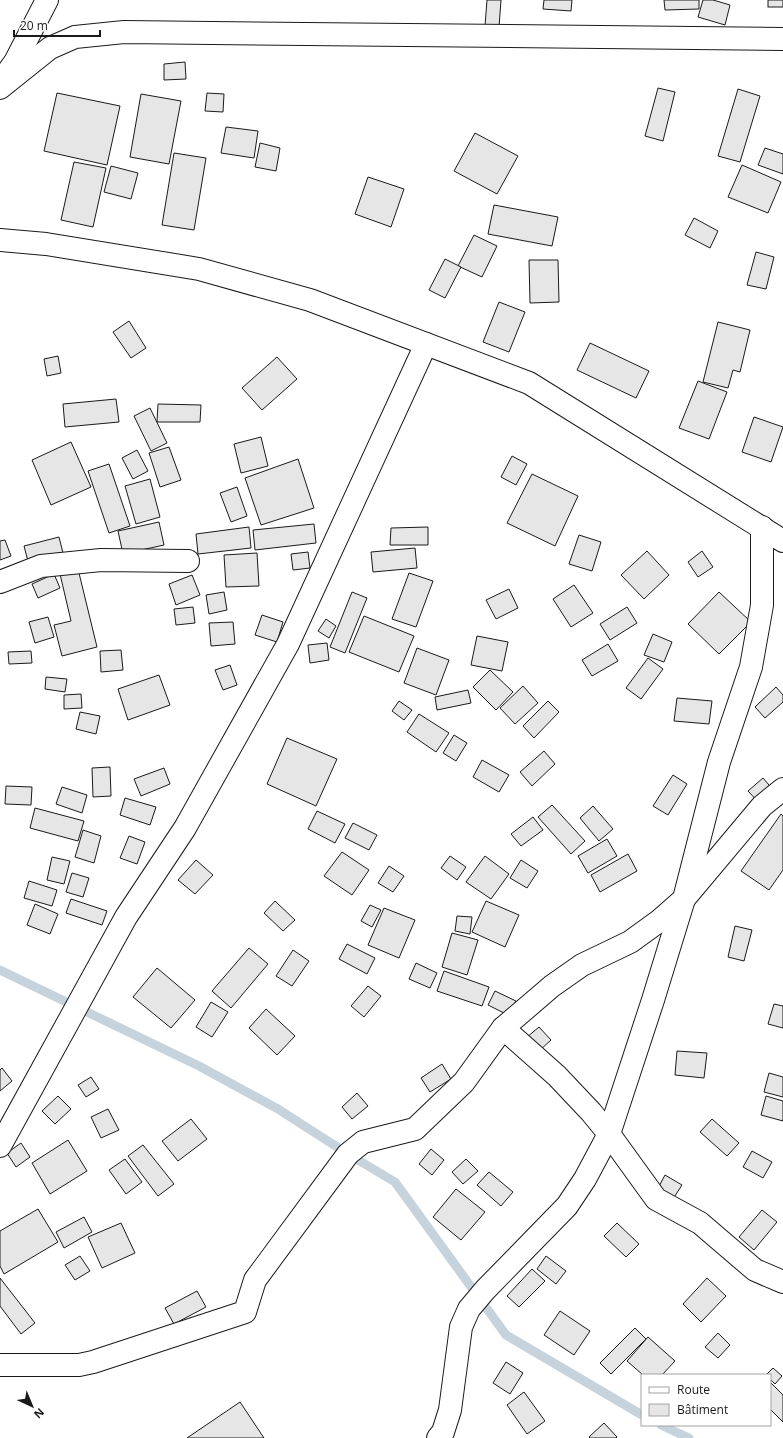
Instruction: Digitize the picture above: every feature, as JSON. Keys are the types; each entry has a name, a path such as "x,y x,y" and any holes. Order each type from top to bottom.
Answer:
{"street":[{"path":"0,84 15,62 46,0"},
{"path":"0,88 50,48 75,37 124,32 783,39"},
{"path":"0,240 46,244 199,269 310,300 529,383 783,541"},
{"path":"0,1146 126,917 185,828 288,644 426,344"},
{"path":"438,1438 442,1432 450,1410 460,1327 469,1309 485,1290 567,1206 585,1179 609,1134 684,899 719,762 751,667 762,604 762,527"},
{"path":"0,582 41,566 101,560 188,562"},
{"path":"0,1365 79,1365 93,1362 245,1312 255,1280 348,1154 363,1142 415,1129 464,1082 503,1028 552,986 582,966 630,942 659,921 684,899 762,806 783,789"},
{"path":"503,1028 557,1076 609,1134 656,1200 700,1223 755,1270 783,1282"}],"building":[{"path":"487,0 501,0 499,27 485,26"},
{"path":"544,0 572,0 571,11 543,9"},
{"path":"664,0 699,0 699,9 665,10"},
{"path":"703,0 713,0 730,5 725,25 698,17"},
{"path":"768,0 783,0 783,7 768,7"},
{"path":"185,62 186,79 164,80 164,64"},
{"path":"658,88 675,92 663,141 645,136"},
{"path":"738,89 760,96 740,162 718,156"},
{"path":"57,93 120,106 107,165 44,151"},
{"path":"207,93 224,94 223,112 205,111"},
{"path":"141,94 181,101 169,164 130,157"},
{"path":"226,127 258,131 254,158 221,153"},
{"path":"475,133 518,156 497,194 454,171"},
{"path":"260,143 280,148 276,171 255,167"},
{"path":"765,148 783,154 783,174 758,165"},
{"path":"174,153 206,158 194,230 162,225"},
{"path":"74,162 106,168 93,227 61,220"},
{"path":"742,165 781,182 768,213 728,197"},
{"path":"111,166 138,173 131,199 104,192"},
{"path":"368,177 404,189 391,227 355,214"},
{"path":"494,205 558,217 552,246 488,234"},
{"path":"694,218 718,231 710,248 685,235"},
{"path":"474,235 497,246 482,277 458,266"},
{"path":"756,252 774,257 766,289 747,285"},
{"path":"445,259 461,267 445,298 429,290"},
{"path":"529,260 558,260 559,302 530,303"},
{"path":"499,302 525,312 509,352 483,342"},
{"path":"129,321 146,348 131,358 113,332"},
{"path":"718,322 750,330 740,372 733,370 728,388 703,382"},
{"path":"590,343 649,371 636,398 577,370"},
{"path":"58,356 61,373 47,376 44,359"},
{"path":"277,357 297,379 262,410 242,388"},
{"path":"698,381 727,392 709,439 679,428"},
{"path":"116,399 119,422 65,427 63,404"},
{"path":"158,404 201,405 200,422 157,422"},
{"path":"150,408 167,443 151,451 134,416"},
{"path":"754,417 783,427 771,462 742,452"},
{"path":"261,437 268,466 241,473 234,444"},
{"path":"71,442 91,487 51,505 32,460"},
{"path":"169,447 181,480 160,487 149,453"},
{"path":"137,450 148,471 133,479 122,458"},
{"path":"512,456 527,464 516,485 501,477"},
{"path":"298,459 314,508 261,525 245,478"},
{"path":"109,464 130,526 109,533 88,471"},
{"path":"532,474 578,496 555,546 507,523"},
{"path":"150,479 160,517 136,524 125,486"},
{"path":"237,487 247,516 231,522 220,493"},
{"path":"159,522 164,545 123,554 118,531"},
{"path":"314,524 316,543 255,550 253,530"},
{"path":"249,527 251,548 198,554 196,534"},
{"path":"428,527 428,545 390,545 391,528"},
{"path":"579,535 601,542 592,571 569,564"},
{"path":"59,537 64,557 29,565 24,546"},
{"path":"5,540 11,556 0,560 0,541"},
{"path":"415,548 417,568 373,572 371,552"},
{"path":"647,551 669,575 644,599 621,575"},
{"path":"702,551 713,567 698,577 688,562"},
{"path":"308,552 310,568 293,570 291,554"},
{"path":"257,553 259,586 226,587 224,555"},
{"path":"78,569 97,647 62,656 54,625 71,621 60,574"},
{"path":"409,573 433,581 416,627 392,619"},
{"path":"54,574 60,588 38,598 32,584"},
{"path":"192,575 200,595 176,605 169,584"},
{"path":"574,585 593,613 571,627 553,599"},
{"path":"509,589 518,608 496,619 486,600"},
{"path":"224,592 227,610 209,614 206,595"},
{"path":"352,592 367,598 345,653 330,647"},
{"path":"719,592 751,622 719,654 688,624"},
{"path":"193,607 195,623 176,625 174,609"},
{"path":"627,607 637,623 610,640 600,624"},
{"path":"262,615 283,622 277,642 255,635"},
{"path":"364,616 414,636 399,672 349,652"},
{"path":"48,617 54,637 35,643 29,622"},
{"path":"326,619 336,626 329,638 318,631"},
{"path":"233,622 235,644 211,646 209,623"},
{"path":"653,634 672,642 664,662 644,655"},
{"path":"477,636 508,642 502,671 471,665"},
{"path":"327,643 329,660 310,663 308,645"},
{"path":"608,644 618,661 592,676 582,660"},
{"path":"417,648 449,660 436,695 404,683"},
{"path":"121,650 123,670 101,672 100,651"},
{"path":"31,651 32,663 9,664 8,652"},
{"path":"648,658 663,669 641,699 626,688"},
{"path":"230,665 237,685 223,690 215,670"},
{"path":"490,670 513,692 496,710 473,687"},
{"path":"159,675 170,705 128,720 118,689"},
{"path":"46,677 67,679 65,692 45,689"},
{"path":"523,686 538,703 515,724 500,708"},
{"path":"776,687 783,695 783,702 765,718 755,707"},
{"path":"468,690 471,703 437,710 435,697"},
{"path":"81,694 82,708 64,709 64,695"},
{"path":"677,698 712,701 709,724 674,721"},
{"path":"399,701 412,710 404,720 392,711"},
{"path":"548,701 559,712 534,738 523,726"},
{"path":"80,712 100,716 96,734 76,729"},
{"path":"419,714 449,733 436,752 407,732"},
{"path":"454,735 467,743 456,761 443,753"},
{"path":"287,738 337,759 316,806 267,784"},
{"path":"544,751 555,764 532,786 520,772"},
{"path":"482,760 509,775 499,792 473,777"},
{"path":"110,767 111,796 93,797 92,768"},
{"path":"164,768 170,784 141,796 134,779"},
{"path":"673,775 687,784 668,815 653,806"},
{"path":"763,778 775,792 761,805 748,791"},
{"path":"6,786 32,787 31,805 5,804"},
{"path":"62,787 87,795 82,813 56,804"},
{"path":"125,798 156,807 150,825 120,815"},
{"path":"552,805 585,841 571,854 538,817"},
{"path":"593,806 613,829 599,841 580,818"},
{"path":"35,808 84,821 78,841 30,828"},
{"path":"317,811 345,824 335,843 308,829"},
{"path":"781,814 783,816 783,870 769,890 741,871"},
{"path":"533,817 543,830 521,846 511,834"},
{"path":"353,823 377,835 369,850 345,838"},
{"path":"83,830 101,836 94,863 75,857"},
{"path":"129,836 145,842 137,864 120,858"},
{"path":"607,839 617,856 588,873 578,856"},
{"path":"342,852 369,870 352,895 324,876"},
{"path":"628,854 637,871 600,892 591,875"},
{"path":"450,856 466,867 457,880 441,868"},
{"path":"485,856 509,874 491,899 466,882"},
{"path":"52,857 70,861 64,884 47,880"},
{"path":"196,860 213,875 195,894 178,880"},
{"path":"521,860 538,871 527,888 510,878"},
{"path":"389,866 404,876 393,892 378,883"},
{"path":"72,873 89,878 83,897 66,892"},
{"path":"29,881 57,890 52,906 24,898"},
{"path":"71,899 107,911 102,925 66,913"},
{"path":"275,901 295,920 283,931 264,913"},
{"path":"486,901 519,915 505,947 472,932"},
{"path":"35,904 58,914 50,934 27,925"},
{"path":"370,905 381,910 372,927 361,921"},
{"path":"384,908 415,920 399,958 368,945"},
{"path":"457,916 472,917 470,934 455,931"},
{"path":"735,926 752,930 744,961 728,957"},
{"path":"452,933 478,940 467,975 442,967"},
{"path":"347,944 375,958 367,974 339,959"},
{"path":"249,948 268,964 231,1008 212,991"},
{"path":"293,950 309,961 292,986 276,976"},
{"path":"416,963 437,973 430,988 409,979"},
{"path":"157,968 195,1000 171,1028 133,997"},
{"path":"444,971 489,987 482,1006 437,991"},
{"path":"368,986 381,996 364,1017 351,1006"},
{"path":"495,991 516,1001 508,1015 488,1005"},
{"path":"211,1002 228,1012 212,1037 196,1027"},
{"path":"774,1004 783,1006 783,1028 768,1024"},
{"path":"266,1009 295,1036 277,1055 249,1028"},
{"path":"539,1027 551,1040 538,1052 526,1038"},
{"path":"677,1051 707,1053 704,1078 675,1075"},
{"path":"442,1064 451,1079 430,1092 421,1078"},
{"path":"2,1068 12,1081 0,1091 0,1070"},
{"path":"769,1073 783,1077 783,1097 764,1092"},
{"path":"91,1077 99,1089 86,1097 78,1085"},
{"path":"357,1093 368,1106 352,1119 342,1107"},
{"path":"58,1096 71,1109 55,1124 42,1111"},
{"path":"766,1096 783,1101 783,1121 761,1115"},
{"path":"108,1109 119,1130 101,1138 91,1117"},
{"path":"191,1119 207,1139 178,1161 162,1141"},
{"path":"712,1119 739,1143 727,1156 700,1132"},
{"path":"68,1140 87,1171 50,1194 32,1163"},
{"path":"21,1143 30,1157 16,1167 7,1153"},
{"path":"143,1145 174,1184 158,1196 128,1156"},
{"path":"431,1149 444,1160 432,1175 419,1164"},
{"path":"752,1151 772,1162 763,1178 743,1167"},
{"path":"125,1159 142,1182 126,1194 109,1170"},
{"path":"466,1159 478,1171 463,1184 452,1172"},
{"path":"489,1172 513,1192 501,1206 477,1185"},
{"path":"665,1175 682,1185 673,1199 657,1190"},
{"path":"456,1189 485,1212 461,1240 433,1217"},
{"path":"38,1209 58,1242 4,1274 0,1266 0,1231"},
{"path":"762,1210 777,1222 754,1250 739,1237"},
{"path":"84,1217 92,1232 64,1248 56,1232"},
{"path":"121,1223 135,1253 102,1268 88,1237"},
{"path":"617,1223 639,1244 626,1257 604,1236"},
{"path":"80,1256 90,1271 75,1280 65,1265"},
{"path":"546,1256 566,1271 556,1284 537,1269"},
{"path":"532,1269 545,1281 519,1307 507,1296"},
{"path":"0,1278 35,1323 21,1334 0,1306"},
{"path":"707,1278 726,1296 701,1322 683,1304"},
{"path":"197,1291 206,1307 174,1324 165,1308"},
{"path":"560,1311 590,1331 574,1355 544,1335"},
{"path":"635,1328 646,1339 611,1374 600,1363"},
{"path":"718,1333 730,1345 718,1358 705,1347"},
{"path":"648,1337 675,1361 663,1374 642,1374 627,1361"},
{"path":"506,1362 523,1373 510,1394 493,1383"},
{"path":"773,1368 782,1376 775,1384 771,1380 771,1374 767,1374"},
{"path":"771,1383 783,1395 783,1422 771,1410"},
{"path":"524,1392 545,1421 527,1434 507,1405"},
{"path":"240,1402 264,1438 187,1438"},
{"path":"604,1423 617,1437 616,1438 589,1437"}],"waterway":[{"path":"0,970 199,1066 278,1109 395,1182 506,1335 641,1414"},
{"path":"663,1426 689,1438"}]}
